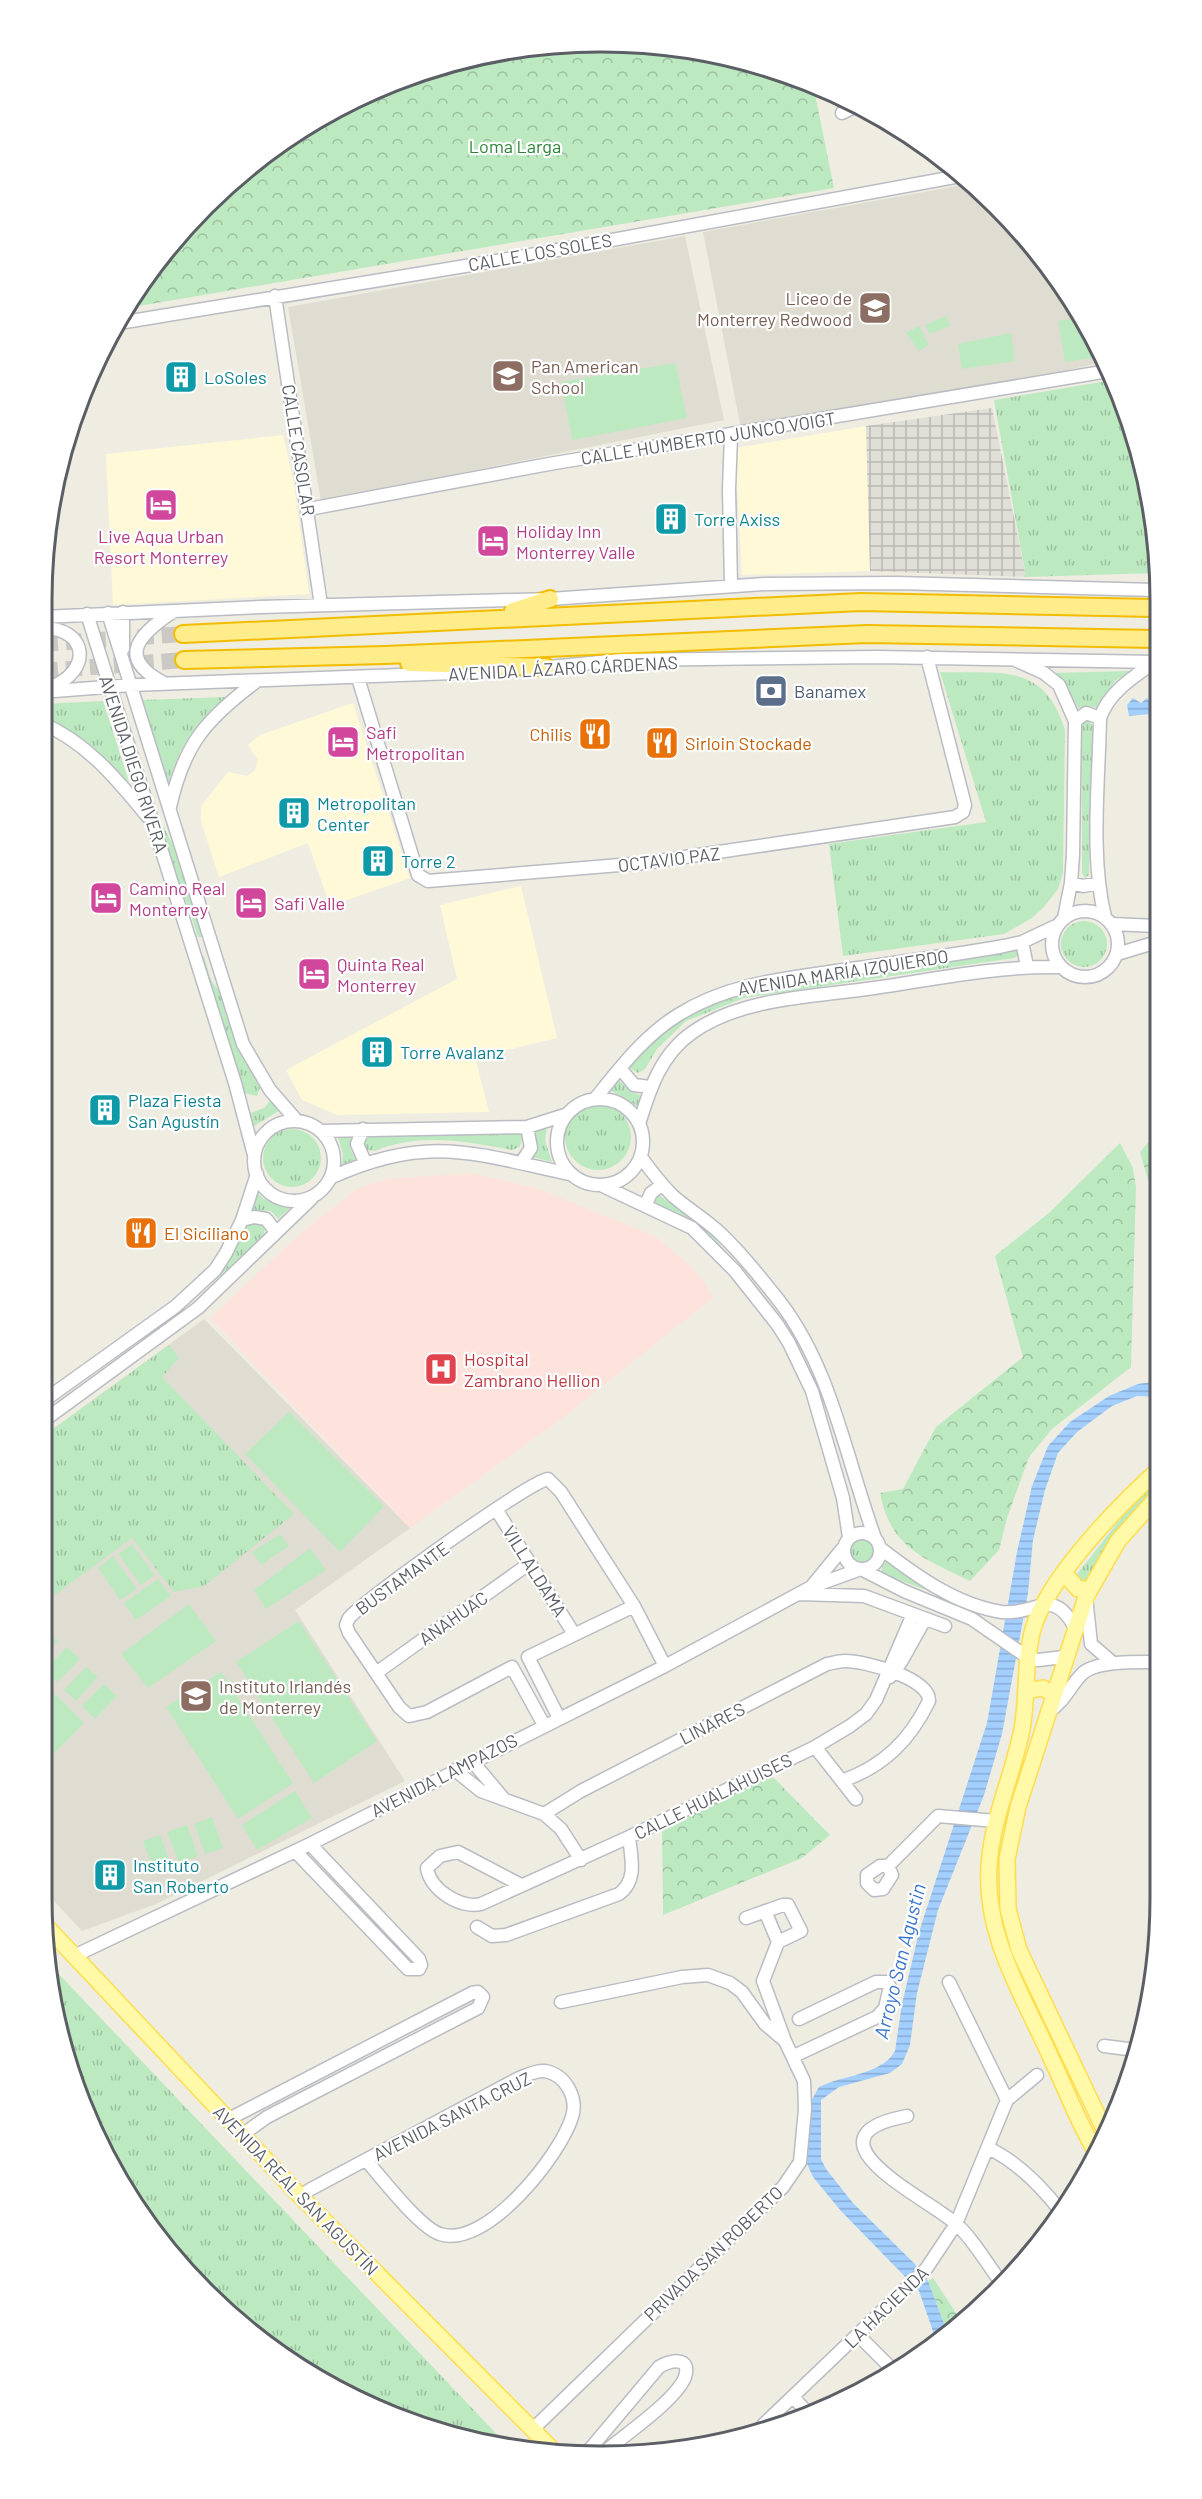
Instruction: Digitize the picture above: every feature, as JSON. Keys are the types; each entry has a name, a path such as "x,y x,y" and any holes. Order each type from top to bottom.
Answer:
{"highway":[{"path":"441,622 524,609 550,599"},
{"path":"183,634 861,602 1150,608"},
{"name":"AVENIDA LÁZARO CÁRDENAS","path":"184,660 386,655 867,634 1150,639"},
{"path":"386,655 421,664 546,667"}],"main road":[{"path":"1092,2144 996,1938 988,1891 991,1847 996,1821 1019,1742 1027,1691 1027,1658 1041,1605 1064,1573 1113,1515 1150,1478"},
{"path":"1101,2123 1023,1959 1008,1909 1008,1851 1074,1626 1088,1593 1118,1541 1150,1505"},
{"path":"1064,1573 1078,1589 1088,1593"},
{"path":"1027,1691 1043,1688 1054,1695"},
{"name":"AVENIDA REAL SAN AGUSTÍN","path":"54,1935 300,2196 547,2443"},
{"path":"1077,2116 1089,2114 1094,2108"}],"street":[{"path":"842,114 847,111"},
{"name":"CALLE LOS SOLES","path":"130,321 514,258 950,178"},
{"name":"CALLE CASOLAR","path":"275,296 309,509 321,605"},
{"name":"CALLE HUMBERTO JUNCO VOIGT","path":"309,509 549,464 731,436 1100,372"},
{"path":"731,436 729,489 731,585"},
{"path":"52,616 175,610 550,599 731,585 854,582 1149,590"},
{"path":"166,684 144,670 136,656 137,646 148,627 175,610"},
{"path":"123,612 124,662"},
{"name":"AVENIDA DIEGO RIVERA","path":"108,613 243,1044 270,1090 297,1121"},
{"name":"AVENIDA DIEGO RIVERA","path":"87,614 235,1083 254,1155"},
{"path":"52,630 67,632 78,644 80,658 74,675 52,688"},
{"name":"OCTAVIO PAZ","path":"358,678 416,869 420,878 428,881 644,863 955,817 963,812 964,805 951,743 927,657"},
{"path":"1008,657 1044,673 1059,685 1075,721 1071,883 1060,922 1051,940 1052,954 1059,967 1078,977 1098,975 1110,967 1117,954 1118,939 1108,921 1098,883 1100,718 1109,699 1150,666"},
{"name":"AVENIDA LÁZARO CÁRDENAS","path":"52,691 131,685 358,678 546,667 621,660 1008,657 1150,662"},
{"path":"170,808 177,772 192,744 213,716 257,681"},
{"path":"1075,721 1086,713 1100,718"},
{"path":"52,729 84,747 117,779 152,823"},
{"path":"1071,883 1083,886 1098,883"},
{"path":"1060,922 1084,912 1108,921 1150,925"},
{"name":"AVENIDA MARÍA IZQUIERDO","path":"595,1099 645,1040 677,1016 707,999 739,988 1022,942 1060,922"},
{"path":"1022,942 1027,966"},
{"path":"1117,954 1150,944"},
{"name":"AVENIDA MARÍA IZQUIERDO","path":"639,1124 650,1087 663,1063 681,1041 707,1023 743,1009 1027,966 1059,967"},
{"path":"620,1068 634,1085 650,1087"},
{"path":"52,1395 162,1316 199,1286 226,1253 242,1220 257,1174 254,1155 263,1136 272,1129 297,1121 321,1131 527,1127 565,1115 578,1104 595,1099 619,1103 627,1108 639,1124 643,1147 638,1165 627,1177 603,1186"},
{"path":"565,1115 560,1127 558,1148 569,1174"},
{"path":"521,1163 531,1148 527,1127"},
{"path":"363,1129 357,1144 365,1162"},
{"path":"52,1415 198,1308 324,1189 332,1177 334,1163 333,1152 321,1131"},
{"path":"332,1177 365,1162 406,1152 448,1150 569,1174 591,1185 603,1186 646,1204 692,1228 706,1240 760,1302 789,1343 812,1391 843,1498 847,1563 980,1624 1027,1658 1038,1660 1064,1657"},
{"path":"641,1157 662,1185 721,1234 740,1254 782,1304 811,1353 827,1390 877,1543 877,1562 861,1570"},
{"path":"257,1174 272,1194 283,1200 295,1202 312,1198"},
{"path":"646,1204 651,1193 662,1185"},
{"path":"242,1220 254,1217 266,1219 276,1232"},
{"name":"BUSTAMANTE","path":"544,1725 512,1667 415,1716 409,1716 399,1707 349,1633 346,1625 349,1618 496,1509 539,1481 548,1479 553,1482 634,1606 665,1666"},
{"name":"VILLALDAMA","path":"496,1509 574,1634"},
{"path":"846,1543 857,1533 867,1533 935,1586 981,1606 1010,1612 1041,1605 1060,1608 1074,1626"},
{"name":"AVENIDA LAMPAZOS","path":"811,1587 846,1543"},
{"name":"ANAHUAC","path":"376,1672 530,1563"},
{"name":"AVENIDA LAMPAZOS","path":"74,1956 310,1844 665,1666 811,1587 861,1570"},
{"path":"1088,1593 1091,1644 1113,1663"},
{"path":"798,1594 864,1596 945,1626"},
{"path":"559,1718 528,1657 634,1606"},
{"name":"CALLE HUALAHUISES","path":"889,1675 913,1614"},
{"name":"CALLE HUALAHUISES","path":"521,1885 458,1852 440,1856 427,1868 436,1885 466,1906 481,1904 581,1860 815,1748 866,1714 925,1619"},
{"name":"LINARES","path":"544,1814 580,1791 827,1664 846,1661 924,1687 930,1695 929,1701 901,1745 892,1755 872,1769 842,1781"},
{"path":"1047,1713 1067,1697 1082,1673 1113,1663 1150,1662"},
{"path":"815,1748 856,1799"},
{"path":"472,1761 504,1799"},
{"path":"455,1770 481,1791 544,1814 561,1829 581,1860"},
{"path":"888,1866 933,1819 949,1815 996,1821"},
{"path":"477,1927 492,1936 506,1935 619,1894 628,1884 632,1871 628,1837"},
{"path":"296,1851 408,1969 419,1969 421,1965 419,1959 310,1844"},
{"path":"746,1918 765,1911 786,1904 800,1926 798,1934 778,1942 765,1911"},
{"path":"360,1918 371,1909"},
{"name":"PRIVADA SAN ROBERTO","path":"533,2429 791,2178 802,2152 805,2097 804,2081 785,2041 763,1981 778,1942"},
{"name":"PRIVADA SAN ROBERTO","path":"561,2002 682,1977 708,1975 723,1980 741,1992 765,2024 785,2041"},
{"path":"794,2056 877,2017 885,2008 890,1986 887,1982 876,1982 799,2019"},
{"path":"949,1982 1007,2100 1037,2075"},
{"path":"227,2120 472,1993 478,1992 483,1997 478,2008 267,2117 242,2135"},
{"path":"1104,2046 1127,2052"},
{"path":"360,2052 367,2064"},
{"name":"AVENIDA SANTA CRUZ","path":"300,2196 366,2160 534,2072 546,2071 561,2079 570,2089 574,2101 573,2115 567,2130 540,2170 513,2202 483,2226 464,2235 452,2237 438,2234 424,2224 366,2160"},
{"name":"LA HACIENDA","path":"769,2420 926,2269 956,2223 1007,2100"},
{"path":"907,2116 876,2124 868,2131 864,2142 868,2156 877,2169 894,2183 956,2223 997,2277"},
{"path":"988,2148 1002,2154 1021,2169 1055,2206"},
{"path":"858,2335 888,2365"},
{"path":"593,2446 659,2367 676,2359 683,2362 686,2369 684,2379 656,2411 612,2446"},
{"path":"793,2397 803,2408"},
{"path":"612,2423 624,2436"}],"shaded area":[{"name":"Liceo de Monterrey Redwood","path":"959,186 989,213 1036,267 1057,296 1096,364 1042,376 741,429 703,232"},
{"name":"Pan American School","path":"685,236 724,420 321,501 288,307"},
{"path":"992,408 1026,577 870,571 866,426"},
{"path":"866,426 870,571 742,575 735,448"},
{"path":"283,435 294,484 309,594 113,605 106,454"},
{"name":"Metropolitan Center","path":"353,703 410,878 330,906 308,843 219,877 201,821 201,806 228,772 248,776 255,770 258,759 248,745 260,735"},
{"path":"521,886 557,1038 475,1058 489,1112 337,1115 302,1100 286,1070 457,979 440,905"},
{"name":"Hospital Zambrano Hellion","path":"471,1173 536,1188 655,1236 694,1269 714,1297 560,1420 410,1528 210,1318 302,1232 358,1188 387,1179"},
{"name":"Instituto Irlandés de Monterrey","path":"204,1319 410,1528 295,1610 405,1781 156,1904 82,1931 52,1899 52,1430"}],"green space":[{"name":"Loma Larga","path":"601,52 673,57 743,71 811,94 815,96 834,188 139,306 166,267 213,213 267,166 296,145 358,109 391,94 459,71 529,57"},
{"path":"946,316 950,326 930,334 925,325"},
{"path":"1071,319 1093,358 1065,362 1058,321"},
{"path":"919,326 929,345 919,351 906,333"},
{"path":"1011,333 1015,361 962,369 958,344"},
{"path":"675,363 687,418 572,440 561,382"},
{"path":"1104,382 1131,459 1145,529 1148,573 1026,577 994,400"},
{"path":"1130,671 1115,681 1097,708 1088,706 1078,708 1064,683 1050,673"},
{"path":"940,672 981,672 1017,676 1032,682 1045,692 1056,708 1065,730 1063,873 1058,889 1032,918 1004,934 843,956 829,844 986,822"},
{"path":"226,697 206,715 190,735 178,757 169,783 142,700"},
{"path":"103,701 129,782 86,741 52,720 52,704"},
{"path":"1088,721 1094,726 1089,875 1085,878 1082,873 1082,724"},
{"path":"162,824 174,847 202,937 198,937"},
{"path":"1084,921 1100,928 1107,944 1100,960 1084,967 1068,960 1061,944 1068,928"},
{"path":"1017,949 1019,955 1014,958 744,998 686,1021 657,1049 645,1069 638,1073 628,1067 645,1042 685,1013 759,987"},
{"path":"204,956 211,980 220,992 239,1050 260,1088 257,1096 244,1093 200,957"},
{"path":"619,1080 630,1091 642,1096 639,1107 610,1090"},
{"path":"271,1100 280,1110 253,1127 251,1113 264,1108"},
{"path":"598,1104 611,1107 621,1114 628,1124 631,1137 628,1150 621,1160 611,1167 598,1170 585,1167 575,1160 568,1150 565,1137 568,1124 575,1114 585,1107"},
{"path":"548,1118 545,1141 552,1162 532,1157 536,1140 534,1122"},
{"path":"286,1129 298,1129 313,1137 321,1152 321,1164 313,1179 298,1187 286,1187 271,1179 263,1164 263,1152 271,1137"},
{"path":"518,1129 522,1137 520,1147 512,1150 443,1140 409,1142 375,1151 367,1150 364,1144 370,1134"},
{"path":"337,1134 353,1135 350,1148 356,1160 342,1165 343,1154"},
{"path":"1150,1140 1150,1187 1140,1152"},
{"path":"1120,1143 1133,1168 1136,1187 1131,1367 1052,1429 1029,1457 1007,1518 999,1550 970,1581 924,1558 901,1539 885,1512 880,1493 903,1489 936,1427 1023,1357 995,1256 1050,1212"},
{"path":"255,1191 264,1199 290,1208 278,1219 271,1211 251,1210"},
{"path":"659,1195 705,1227 773,1307 703,1229 651,1200"},
{"path":"252,1223 265,1226 264,1234 219,1277 246,1227"},
{"path":"169,1345 179,1358 162,1377 294,1514 204,1586 174,1592 132,1538 52,1597 52,1430"},
{"path":"289,1412 384,1506 340,1552 245,1454"},
{"path":"1150,1486 1150,1495 1112,1536 1084,1584 1074,1578 1137,1498"},
{"path":"280,1534 289,1546 261,1565 252,1552"},
{"path":"860,1537 869,1541 873,1550 869,1559 860,1563 851,1559 847,1550 851,1541"},
{"path":"132,1544 155,1575 141,1585 118,1554"},
{"path":"310,1548 326,1570 266,1609 254,1590"},
{"path":"113,1556 137,1589 120,1600 98,1568"},
{"path":"891,1562 926,1590 882,1574 882,1565"},
{"path":"158,1579 171,1596 136,1620 124,1603"},
{"path":"189,1604 216,1641 148,1688 121,1654"},
{"path":"299,1621 377,1741 314,1783 236,1662"},
{"path":"52,1636 58,1641 52,1647"},
{"path":"67,1647 80,1659 57,1682 52,1677 52,1663"},
{"path":"86,1667 98,1677 76,1701 64,1690"},
{"path":"221,1672 293,1783 238,1819 166,1707"},
{"path":"104,1684 117,1696 95,1719 82,1706"},
{"path":"52,1691 84,1723 52,1755"},
{"path":"768,1772 830,1835 802,1858 663,1915 662,1825"},
{"path":"295,1791 312,1818 257,1850 242,1825"},
{"path":"212,1817 223,1848 205,1854 194,1824"},
{"path":"187,1825 198,1856 179,1863 167,1832"},
{"path":"160,1835 171,1865 154,1871 143,1841"},
{"path":"57,1973 499,2437 459,2428 425,2417 358,2390 296,2354 267,2333 213,2286 166,2232 145,2203 109,2141 94,2108 71,2040"},
{"path":"933,2278 957,2315 945,2325 928,2281"}],"water":[{"path":"1133,698 1141,703 1147,698 1150,702 1150,714 1129,716 1127,705"},
{"path":"1150,1382 1150,1397 1137,1396 1112,1406 1077,1432 1058,1453 1045,1490 1033,1540 1028,1593 1002,1734 984,1795 938,1910 917,1993 910,2045 902,2064 890,2073 839,2087 821,2100 821,2159 826,2169 853,2203 914,2263 928,2281 945,2325 934,2334 919,2291 841,2211 813,2177 807,2164 811,2101 819,2087 871,2070 889,2059 895,2051 902,2004 919,1932 987,1723 1017,1552 1032,1486 1048,1446 1070,1422 1109,1396 1138,1384"}],"tunnel":[{"path":"52,643 183,634"},
{"path":"52,670 184,660"}],"place":[{"name":"Liceo de Monterrey Redwood","path":"875,308"},
{"name":"Pan American School","path":"508,376"},
{"name":"LoSoles","path":"181,377"},
{"name":"Live Aqua Urban Resort Monterrey","path":"161,505"},
{"name":"Torre Axiss","path":"671,519"},
{"name":"Holiday Inn Monterrey Valle","path":"493,541"},
{"name":"Banamex","path":"771,691"},
{"name":"Chilis","path":"595,734"},
{"name":"Safi Metropolitan","path":"343,742"},
{"name":"Sirloin Stockade","path":"662,743"},
{"name":"Metropolitan Center","path":"294,813"},
{"name":"Torre 2","path":"378,861"},
{"name":"Camino Real Monterrey","path":"106,898"},
{"name":"Safi Valle","path":"251,903"},
{"name":"Quinta Real Monterrey","path":"314,974"},
{"name":"Torre Avalanz","path":"377,1052"},
{"name":"Plaza Fiesta San Agustín","path":"105,1110"},
{"name":"El Siciliano","path":"141,1233"},
{"name":"Hospital Zambrano Hellion","path":"441,1369"},
{"name":"Instituto Irlandés de Monterrey","path":"196,1696"},
{"name":"Instituto San Roberto","path":"110,1875"}],"water label":[{"name":"Arroyo San Agustin","path":"899,1961"}]}
